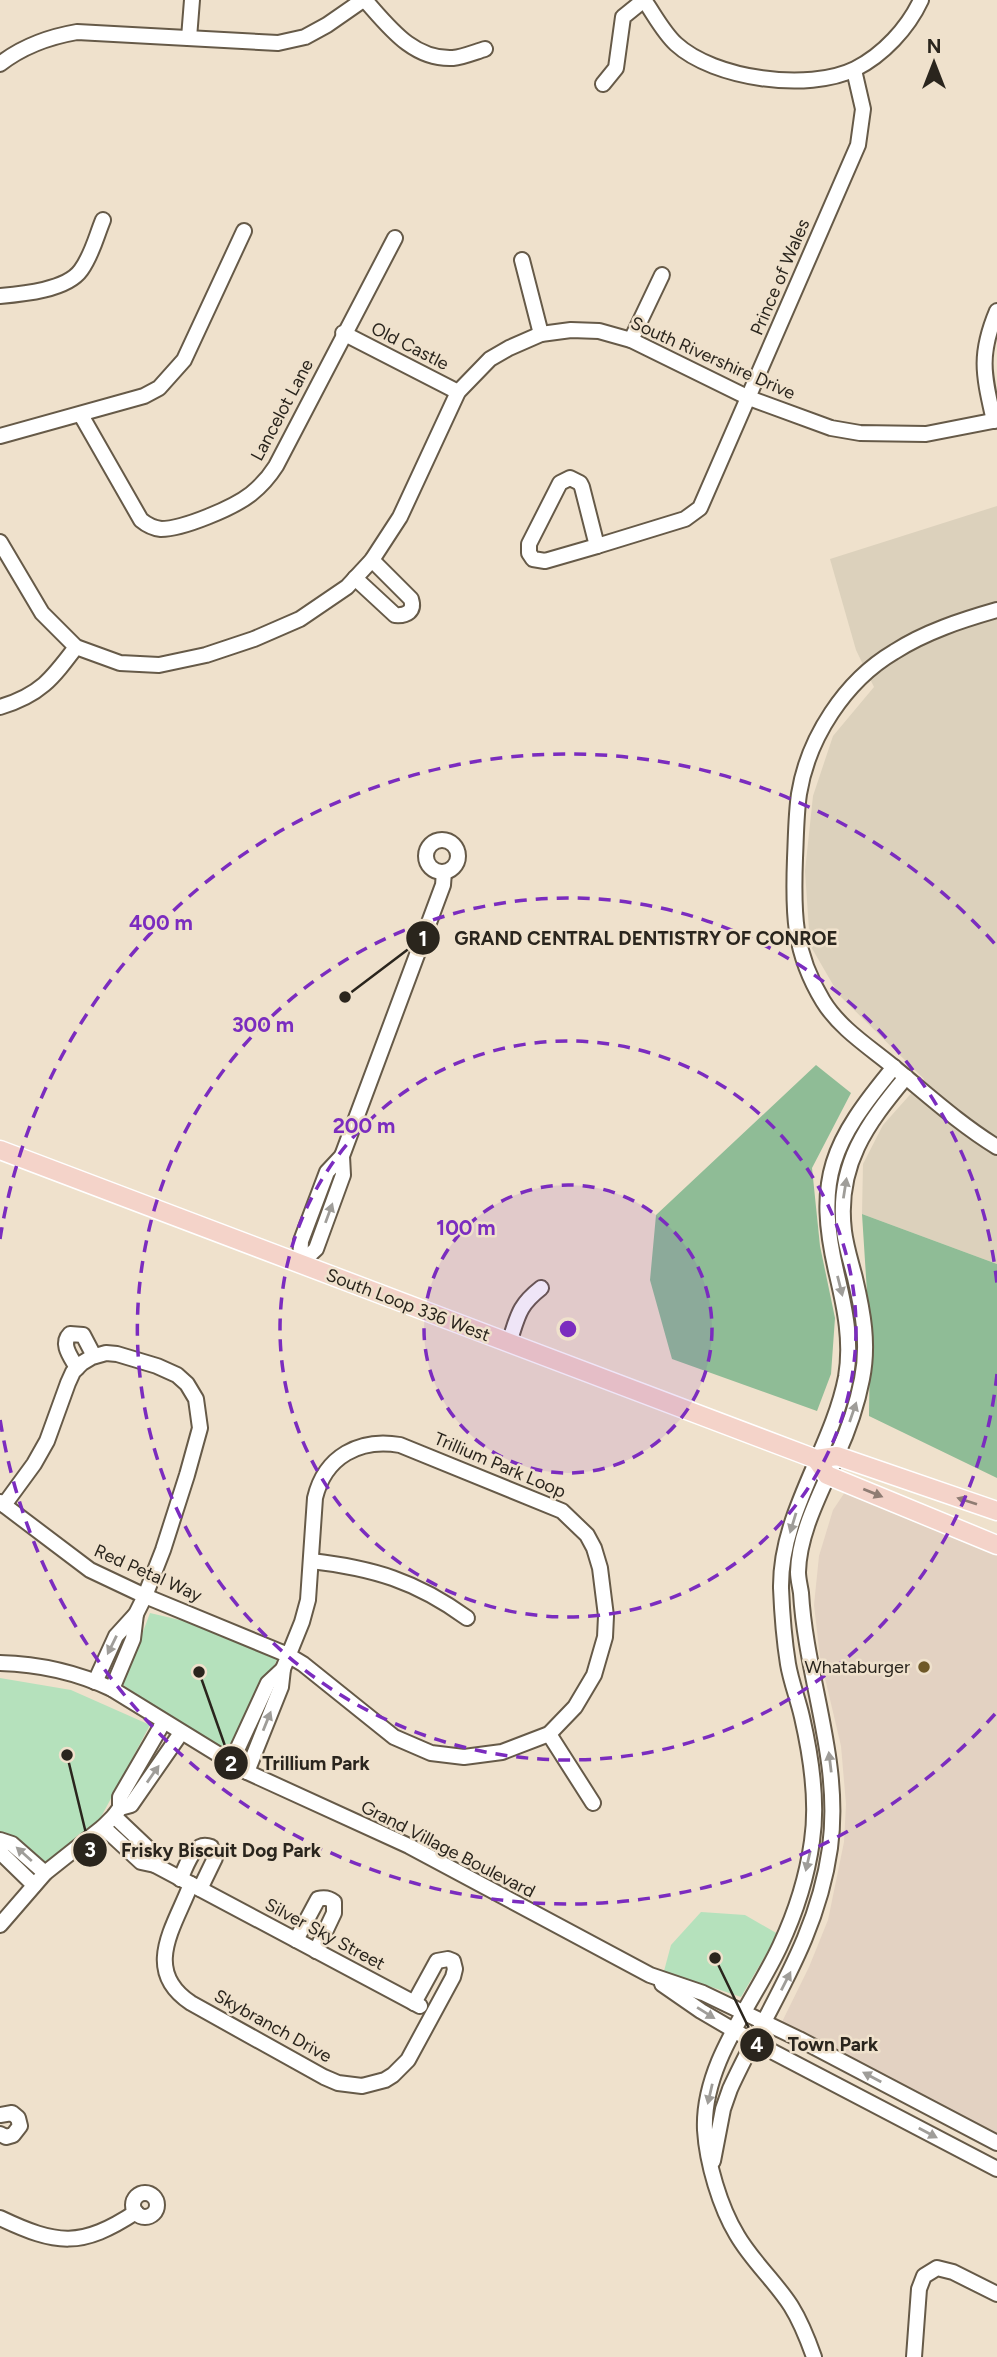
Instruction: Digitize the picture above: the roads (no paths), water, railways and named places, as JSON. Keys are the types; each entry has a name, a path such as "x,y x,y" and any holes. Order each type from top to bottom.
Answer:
{"main road":[{"name":"South Loop 336 West","path":"0,1150 816,1459 837,1456 997,1511"},
{"path":"816,1459 827,1475 997,1545"}],"street":[{"path":"189,38 192,0"},
{"path":"0,64 48,37 77,32 278,43 305,37 364,0 415,50 434,56 455,58 485,49"},
{"path":"603,84 616,68 623,17 644,0 675,43 703,61 725,70 775,79 805,80 854,70 875,56 907,24 920,0"},
{"name":"Prince of Wales","path":"597,546 582,487 575,480 565,479 560,483 529,544 529,553 533,559 545,561 597,546 685,519 701,508 859,145 863,109 854,70"},
{"path":"0,296 29,294 61,284 79,273 89,257 103,220"},
{"path":"0,436 144,396 159,388 184,360 244,231"},
{"name":"Lancelot Lane","path":"81,415 141,520 149,527 170,528 220,512 250,495 271,474 395,238"},
{"path":"522,260 541,334"},
{"path":"631,340 662,275"},
{"path":"995,421 983,369 985,346 997,311"},
{"name":"South Rivershire Drive","path":"76,647 120,663 159,665 182,661 254,639 300,619 347,587 372,559 400,517 458,392 490,359 541,334 571,330 599,331 631,340 749,398 831,428 860,433 926,434 995,421"},
{"name":"Old Castle","path":"344,333 458,392"},
{"path":"0,542 42,613 76,647 52,679 22,701 0,707"},
{"path":"355,578 395,615 401,616 410,612 413,604 411,599 372,559"},
{"path":"997,610 913,641 891,653 851,687 839,702 814,746 799,793 793,905 800,952 808,974 831,1013 861,1041 972,1131 997,1147"},
{"path":"300,1264 316,1249 343,1175 342,1156 443,885 444,872"},
{"path":"814,2357 791,2306 751,2256 726,2216 707,2157 705,2125 720,2061 786,1932 800,1894 812,1844 814,1808 810,1774 803,1720 788,1666 781,1585 787,1542 845,1381 849,1349 847,1320 826,1215 830,1178 835,1158 850,1124 894,1067"},
{"path":"712,2169 723,2109 738,2071 800,1955 810,1931 826,1874 833,1797 830,1755 807,1652 798,1572 806,1534 854,1411 863,1376 864,1318 844,1232 846,1182 856,1146 864,1131 906,1077"},
{"path":"509,1343 520,1309 528,1297 541,1288"},
{"path":"847,1320 864,1318"},
{"path":"77,1368 65,1345 65,1339 70,1334 83,1335 94,1356"},
{"path":"2,1504 47,1441 68,1383 77,1368 94,1356 117,1354 157,1366 177,1375 187,1384 196,1399 200,1428 163,1550 136,1614 116,1636 95,1682"},
{"name":"Trillium Park Loop","path":"247,1772 281,1687 286,1662 308,1600 318,1486 340,1457 367,1444 382,1442 410,1448 562,1511 587,1535 594,1548 600,1568 606,1616 603,1646 594,1675 575,1707 549,1734 518,1747 482,1756 431,1753 394,1737 303,1664 286,1662"},
{"name":"Red Petal Way","path":"2,1504 90,1570 145,1596 207,1620 286,1662"},
{"path":"311,1561 354,1566 381,1573 420,1590 467,1618"},
{"path":"112,1689 133,1639 136,1614"},
{"name":"Trillium Park Loop","path":"231,1763 268,1683 286,1662"},
{"name":"Grand Village Boulevard","path":"0,1663 37,1667 112,1689 163,1723 247,1772 408,1846 650,1975 754,2042 997,2169"},
{"path":"117,1812 120,1797 163,1723"},
{"path":"0,1926 45,1873 103,1827 117,1812 131,1805 181,1733"},
{"path":"549,1734 593,1803"},
{"name":"Silver Sky Street","path":"117,1812 152,1852 155,1865"},
{"name":"Silver Sky Street","path":"103,1827 141,1861 155,1865 433,2013"},
{"path":"0,1840 12,1843 45,1873"},
{"path":"0,1852 34,1885"},
{"name":"Skybranch Drive","path":"190,1884 170,1933 163,1959 168,1980 174,1989 191,2003 317,2073 338,2083 362,2086 385,2080 401,2069 453,1977 455,1964 448,1959 437,1961 414,2003"},
{"path":"296,1940 318,1899 327,1897 334,1902 334,1913 316,1951"},
{"name":"Grand Village Boulevard","path":"650,1975 702,1993 799,2039 997,2143"},
{"path":"894,2115 904,2094"},
{"path":"0,2115 12,2113 18,2118 20,2126 13,2135 1,2137"},
{"path":"0,2218 40,2235 75,2239 108,2229 136,2212"},
{"path":"914,2357 919,2289 924,2276 936,2268 953,2272 997,2294"}],"place":[{"name":"GRAND CENTRAL DENTISTRY OF CONROE","path":"345,997"},
{"name":"Whataburger","path":"924,1667"},
{"name":"Trillium Park","path":"199,1672"},
{"name":"Frisky Biscuit Dog Park","path":"67,1755"},
{"name":"Town Park","path":"715,1958"}]}
